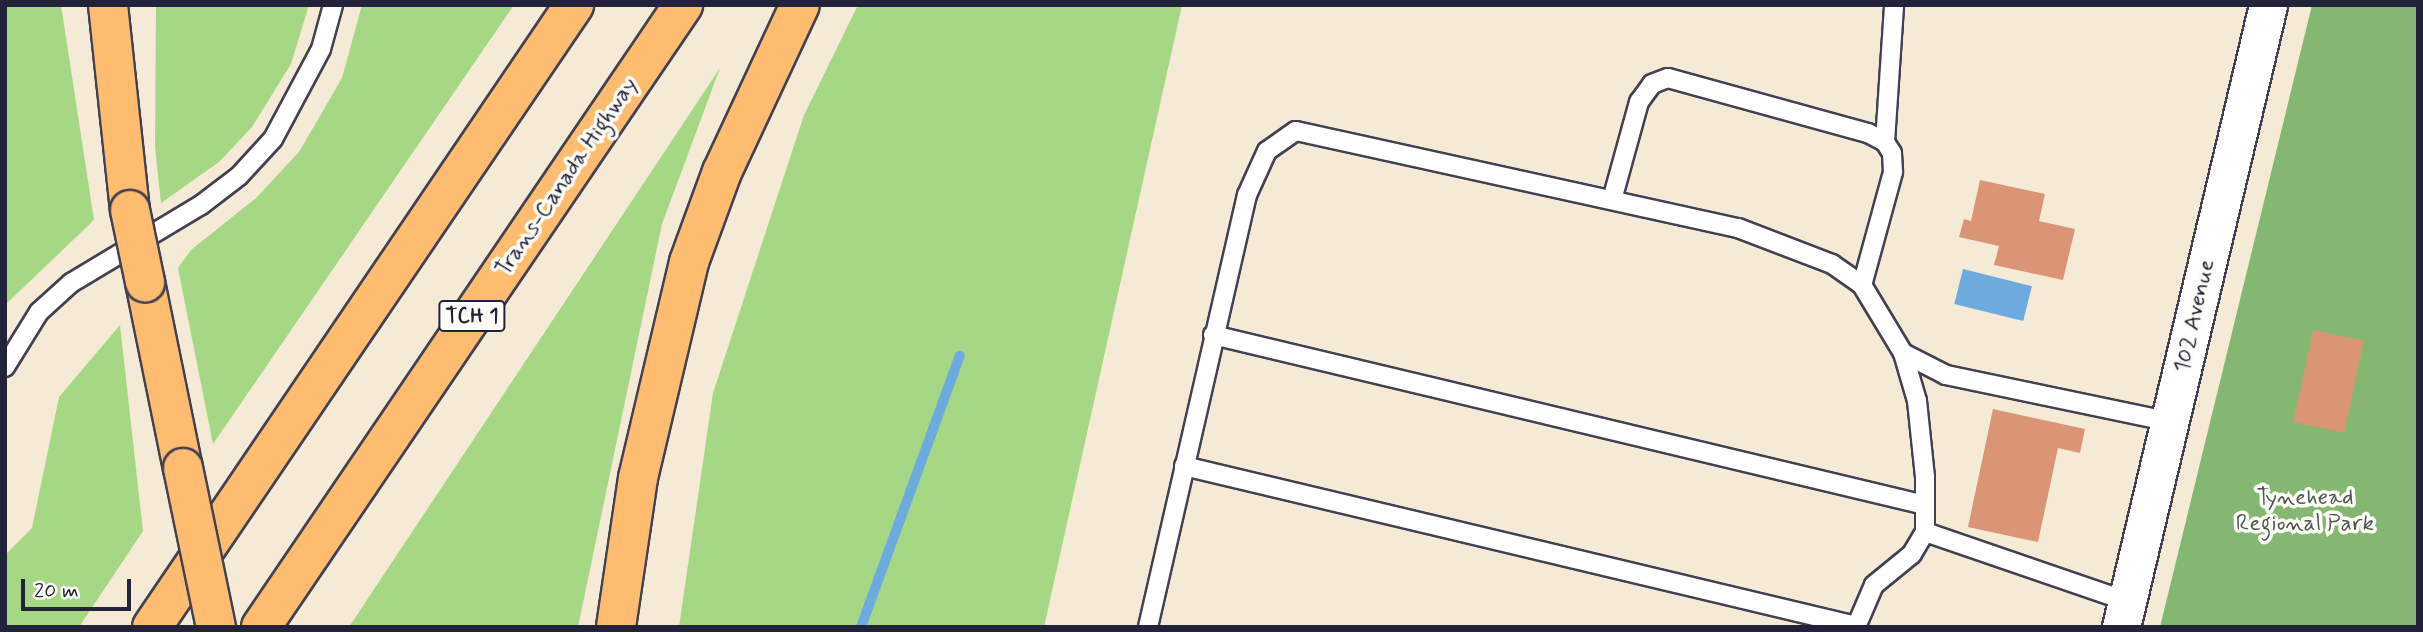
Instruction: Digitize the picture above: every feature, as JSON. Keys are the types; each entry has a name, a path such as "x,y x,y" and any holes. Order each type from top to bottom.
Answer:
{"highway":[{"path":"107,5 130,210 216,627"},
{"path":"152,627 574,5"},
{"name":"Trans-Canada Highway","path":"261,627 683,5"},
{"path":"616,627 638,478 689,262 722,172 800,5"},
{"path":"627,627 628,560"}],"street":[{"name":"102 Avenue","path":"2124,614 2268,5"}],"lane":[{"path":"5,367 39,312 71,283 201,205 239,176 273,139 321,49 333,5"},
{"path":"1885,142 1894,5"},
{"path":"1612,200 1639,102 1652,84 1668,78 1868,133 1885,142 1892,153 1894,172 1862,285"},
{"path":"1147,627 1213,335 1255,171 1267,151 1296,131 1738,228 1832,264 1862,285 1903,353 1917,401 1926,532 1912,554 1874,585 1856,626 1184,466"},
{"path":"1213,335 1926,505"},
{"path":"1903,353 1946,375 2170,422"},
{"path":"1926,532 2124,614"}],"green space":[{"path":"5,5 61,5 94,220 5,305"},
{"path":"156,5 309,5 291,64 252,127 219,162 161,203 155,147"},
{"path":"362,5 514,5 213,444 178,268 191,250 256,198 299,152 342,78"},
{"path":"858,5 1182,5 1044,627 679,627 713,393 804,115"},
{"name":"Tynehead Regional Park","path":"2312,5 2418,5 2418,627 2160,627"},
{"path":"720,68 662,224 578,627 349,627"},
{"path":"120,325 143,531 79,627 5,627 5,555 32,528 59,397"}],"water":[{"path":"1963,269 2032,286 2023,321 1954,304"}],"building":[{"path":"1980,180 2045,194 2039,221 2075,229 2063,280 1994,265 1999,246 1959,237 1964,219 1971,221"},
{"path":"2313,330 2364,341 2344,433 2293,422"},
{"path":"1993,409 2085,429 2080,453 2058,448 2038,542 1968,527"}],"waterway":[{"path":"861,627 960,355"}]}
